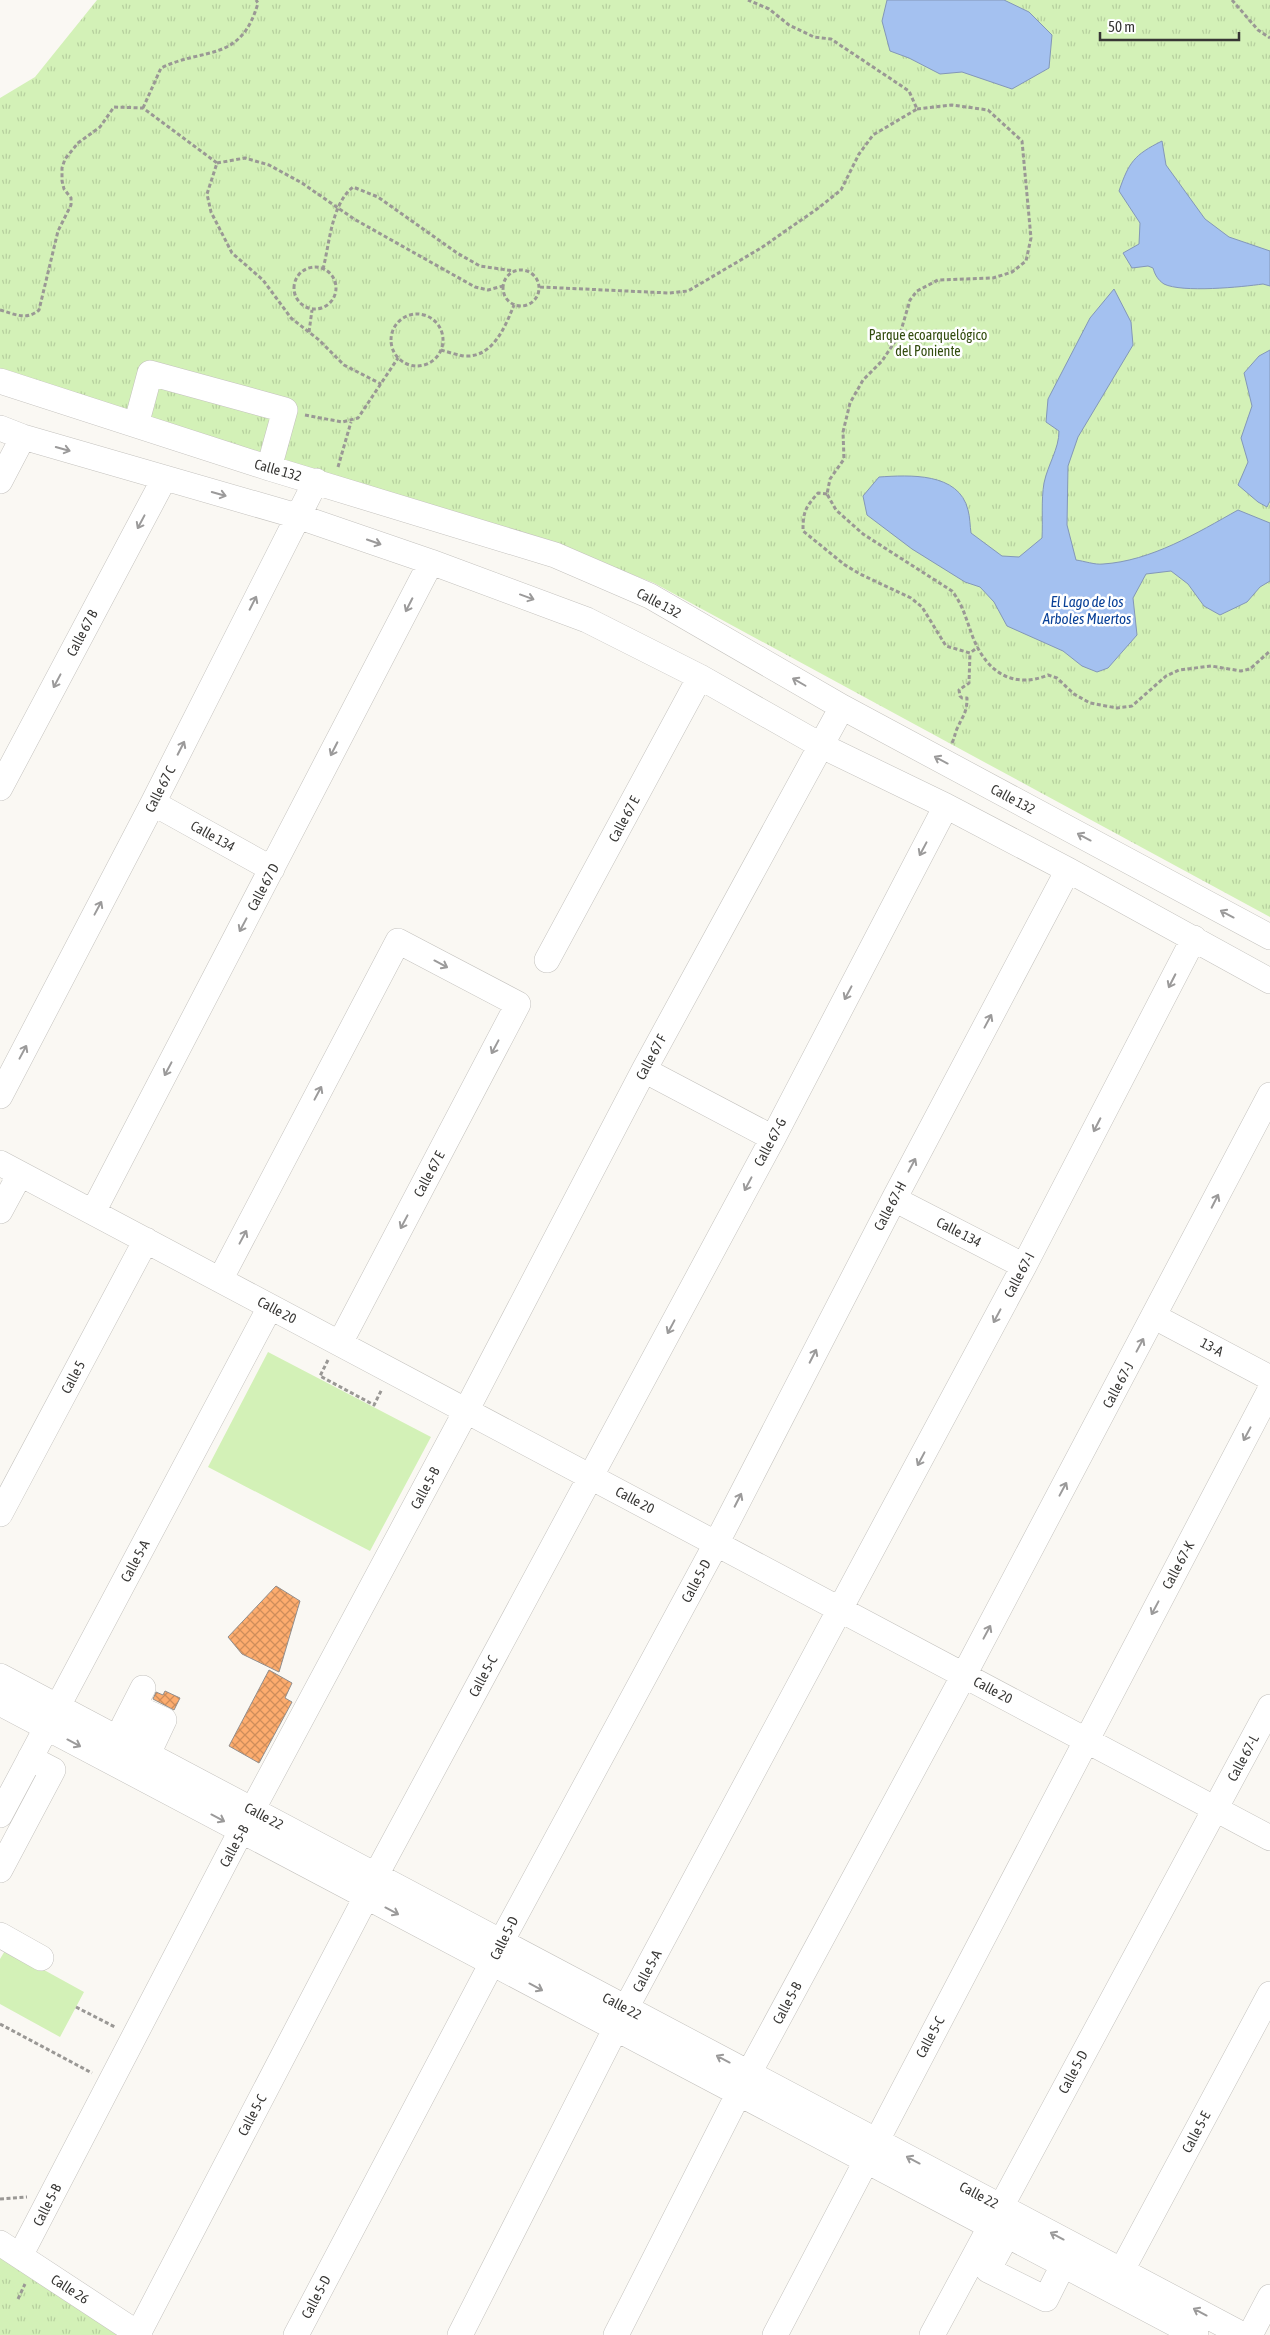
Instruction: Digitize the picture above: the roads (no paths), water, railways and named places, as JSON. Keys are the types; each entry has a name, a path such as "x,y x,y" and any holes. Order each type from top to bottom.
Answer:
{"street":[{"path":"136,425 150,373 285,410 269,468"},
{"name":"Calle 132","path":"0,381 269,468 324,483 555,555 650,596 842,707 1270,937"},
{"path":"0,428 23,437 164,479 297,516 431,562 587,620 700,677 820,745 946,806 1068,870 1270,980"},
{"path":"0,481 23,437"},
{"name":"Calle 67 B","path":"0,788 164,479"},
{"name":"Calle 67 C","path":"0,1096 153,803 297,516 324,483"},
{"name":"Calle 67 D","path":"93,1212 431,562"},
{"name":"Calle 67 E","path":"547,960 700,677"},
{"name":"Calle 67 F","path":"466,1411 644,1070 842,707"},
{"name":"Calle 134","path":"153,803 272,869"},
{"name":"Calle 67-G","path":"591,1477 773,1138 946,806"},
{"name":"Calle 67-H","path":"716,1544 894,1199 1068,870"},
{"name":"Calle 67-I","path":"840,1610 1024,1266 1194,938"},
{"name":"Calle 67 E","path":"220,1280 398,941 518,1004 335,1349"},
{"path":"644,1070 773,1138"},
{"name":"Calle 67-J","path":"964,1675 1270,1095"},
{"path":"0,1211 10,1168"},
{"name":"Calle 20","path":"10,1168 270,1307 335,1349 466,1411 1270,1838"},
{"name":"Calle 134","path":"894,1199 1024,1266"},
{"name":"Calle 5","path":"0,1514 146,1240"},
{"name":"Calle 5-A","path":"0,1816 270,1307"},
{"name":"13-A","path":"1154,1317 1270,1378"},
{"name":"Calle 67-K","path":"1086,1740 1270,1390"},
{"name":"Calle 5-B","path":"16,2259 466,1411"},
{"name":"Calle 5-C","path":"139,2334 371,1886 591,1477"},
{"name":"Calle 5-D","path":"296,2335 496,1952 716,1544"},
{"name":"Calle 5-A","path":"460,2335 621,2018 840,1610"},
{"name":"Calle 5-B","path":"616,2335 744,2083 964,1675"},
{"name":"Calle 22","path":"0,1676 52,1717 872,2151 999,2222 1063,2264 1196,2335"},
{"path":"131,1746 143,1688"},
{"name":"Calle 22","path":"0,1704 52,1717 131,1746 248,1821"},
{"name":"Calle 67-L","path":"1216,1809 1270,1707"},
{"name":"Calle 5-C","path":"776,2335 1086,1740"},
{"path":"0,1870 54,1770 30,1758"},
{"name":"Calle 5-D","path":"932,2335 999,2222 1216,1809"},
{"path":"0,1936 41,1958"},
{"name":"Calle 5-E","path":"1122,2270 1270,1994"},
{"path":"999,2222 988,2270 1046,2299 1063,2264"},
{"name":"Calle 22","path":"999,2222 1122,2270 1243,2335"},
{"name":"Calle 26","path":"16,2259 139,2334"},
{"path":"1250,2335 1270,2297"}],"water":[{"path":"887,0 1004,0 1029,12 1052,35 1049,68 1012,89 962,72 940,74 909,58 890,51 882,21"},
{"path":"1162,141 1166,165 1205,219 1229,237 1270,251 1270,286 1263,284 1198,289 1173,287 1160,281 1153,268 1148,266 1132,268 1123,253 1139,244 1140,223 1119,191 1126,173 1134,160"},
{"name":"El Lago de los Arboles Muertos","path":"1114,289 1131,322 1133,345 1078,437 1068,466 1067,525 1076,560 1100,564 1139,558 1206,528 1238,510 1270,523 1270,581 1260,587 1247,602 1220,615 1204,606 1188,584 1171,571 1146,574 1133,598 1137,635 1108,668 1097,672 1082,666 1063,651 1007,626 994,602 980,587 965,582 912,549 867,515 863,496 879,477 931,478 944,482 955,489 963,498 969,513 971,533 1002,556 1019,557 1042,538 1044,483 1059,438 1059,431 1046,422 1048,399 1090,318"},
{"path":"1270,350 1270,501 1267,507 1238,485 1248,462 1241,438 1252,406 1244,373 1259,356"}],"park label":[{"name":"Parque ecoarquelógico del Poniente","path":"928,344"}]}
